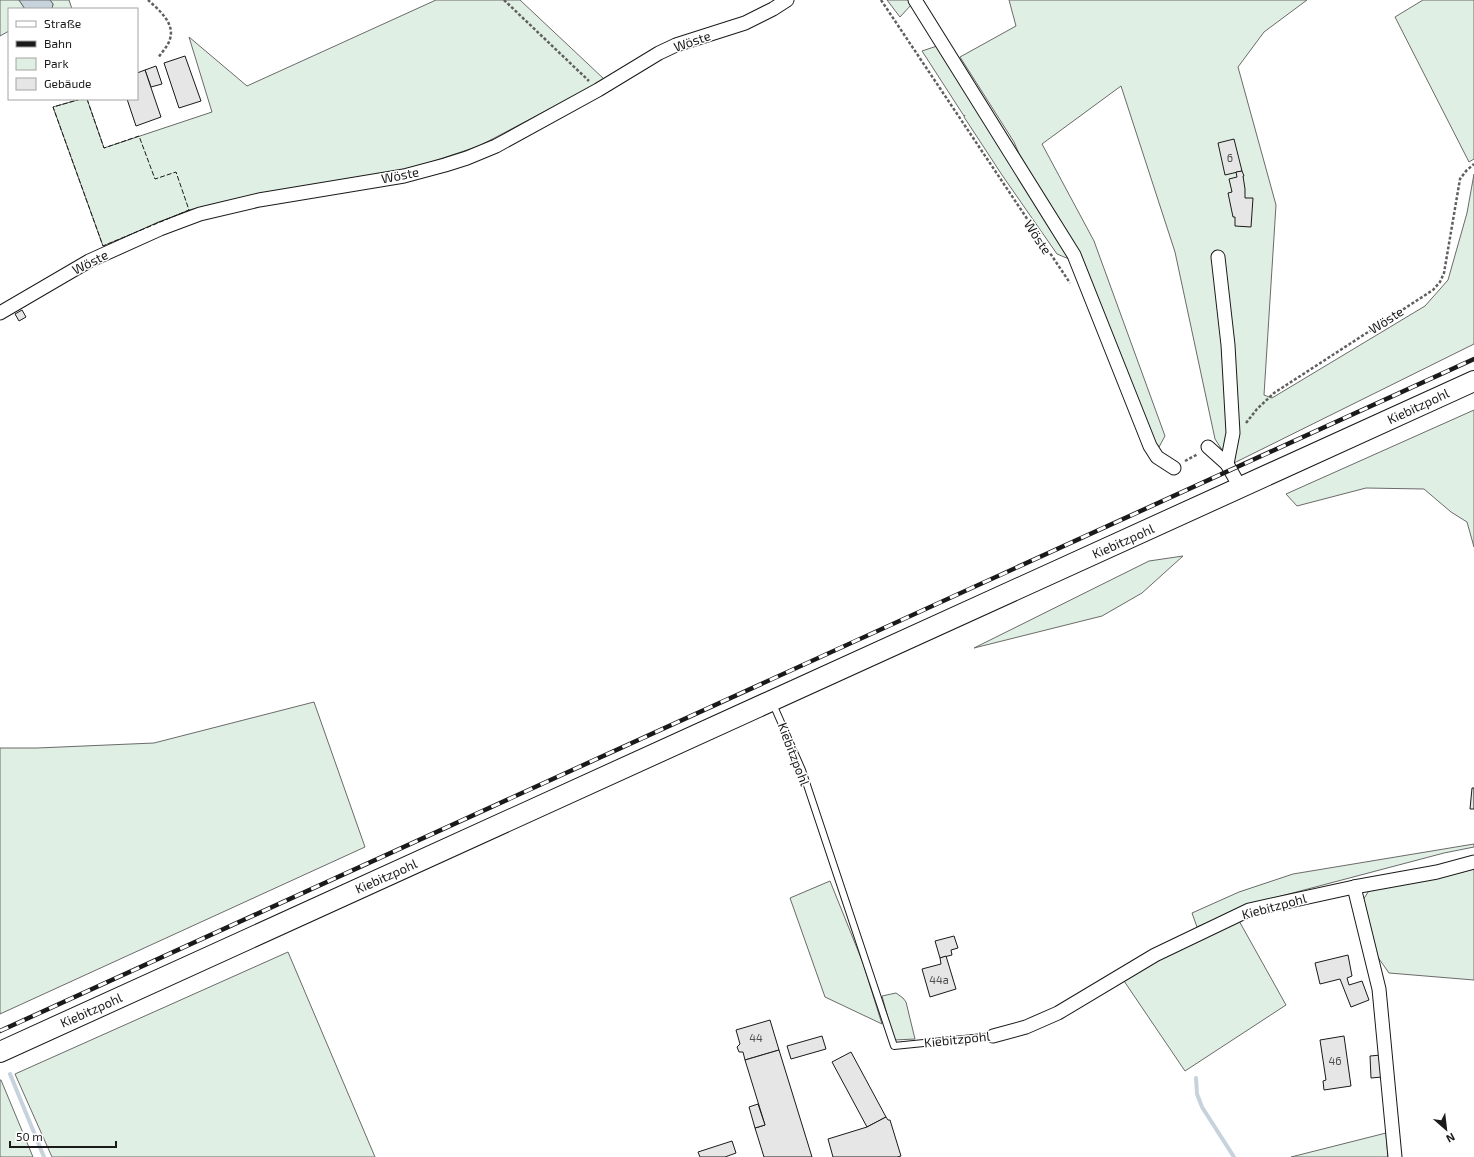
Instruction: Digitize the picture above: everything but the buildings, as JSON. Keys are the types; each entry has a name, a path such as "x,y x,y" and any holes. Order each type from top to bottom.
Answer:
{"main road":[{"name":"Kiebitzpohl","path":"0,1052 772,700 1242,490 1474,380"}],"street":[{"name":"Wöste","path":"0,313 89,261 160,229 200,214 259,200 404,176 445,165 496,146 598,90 670,48 745,23 787,0"},
{"name":"Wöste","path":"915,0 1074,255 1150,446 1157,457 1174,468"},
{"path":"1218,258 1228,345 1234,433 1227,464"},
{"path":"1208,447 1227,464 1242,490"},
{"name":"Kiebitzpohl","path":"993,1036 1026,1027 1058,1013 1155,955 1249,910 1354,887 1437,872 1474,862"},
{"path":"1354,887 1379,989 1395,1157"}],"lane":[{"name":"Kiebitzpohl","path":"772,700 802,770 894,1046 993,1036"}],"path":[{"path":"148,0 167,20 171,29 170,39 158,58"},
{"path":"504,0 598,90"},
{"name":"Wöste","path":"881,0 1070,284"},
{"name":"Wöste","path":"1234,433 1240,429 1257,409 1274,393 1433,290 1440,282 1444,274 1460,179 1474,164"},
{"path":"1174,468 1208,447"}],"green space":[{"path":"0,0 19,0 24,8 8,8 8,32 0,36"},
{"path":"50,0 69,0 72,8 52,8 53,4"},
{"path":"436,0 520,0 604,79 479,146 404,171 235,199 189,210 103,246 53,107 78,100 87,100 104,148 212,112 189,37 247,86"},
{"path":"887,0 910,0 912,4 900,17"},
{"path":"1009,0 1307,0 1264,32 1238,67 1276,205 1264,395 1272,398 1425,306 1448,280 1467,213 1474,174 1474,344 1234,463 1228,459 1215,439 1175,252 1121,86 1042,144 1094,241 1165,436 1159,447 1148,433 1079,254 1020,156 1014,142 960,57 1016,26"},
{"path":"1423,0 1474,0 1474,159 1469,162 1395,17"},
{"path":"937,46 1069,259 1057,254 1002,175 964,117 965,115 964,116 922,51"},
{"path":"1474,410 1474,547 1467,522 1451,512 1424,489 1366,488 1297,506 1286,494"},
{"path":"1183,556 1142,593 1102,616 974,648 1149,561"},
{"path":"314,702 365,847 0,1014 0,748 37,748 154,743"},
{"path":"1474,844 1474,847 1444,853 1251,904 1197,927 1192,913 1239,892 1293,874"},
{"path":"1474,869 1474,980 1389,973 1377,956 1363,900 1370,889 1447,876"},
{"path":"830,881 863,963 882,1024 825,997 790,898"},
{"path":"1238,919 1286,1005 1185,1071 1122,978"},
{"path":"288,952 375,1157 52,1157 15,1074"},
{"path":"896,993 906,1002 915,1039 894,1040 882,996"},
{"path":"1,1080 33,1157 0,1157"},
{"path":"1386,1133 1388,1157 1291,1157"}],"shaded area":[{"path":"19,0 50,0 53,4 52,8 24,8"}],"waterway":[{"path":"10,1074 44,1157"},
{"path":"1196,1078 1197,1094 1202,1107 1234,1157"}],"railway":[{"path":"0,1031 1474,359"}],"fence":[{"path":"78,100 53,107 103,246 189,210 176,172 155,179 139,136 104,148 87,100"}]}
